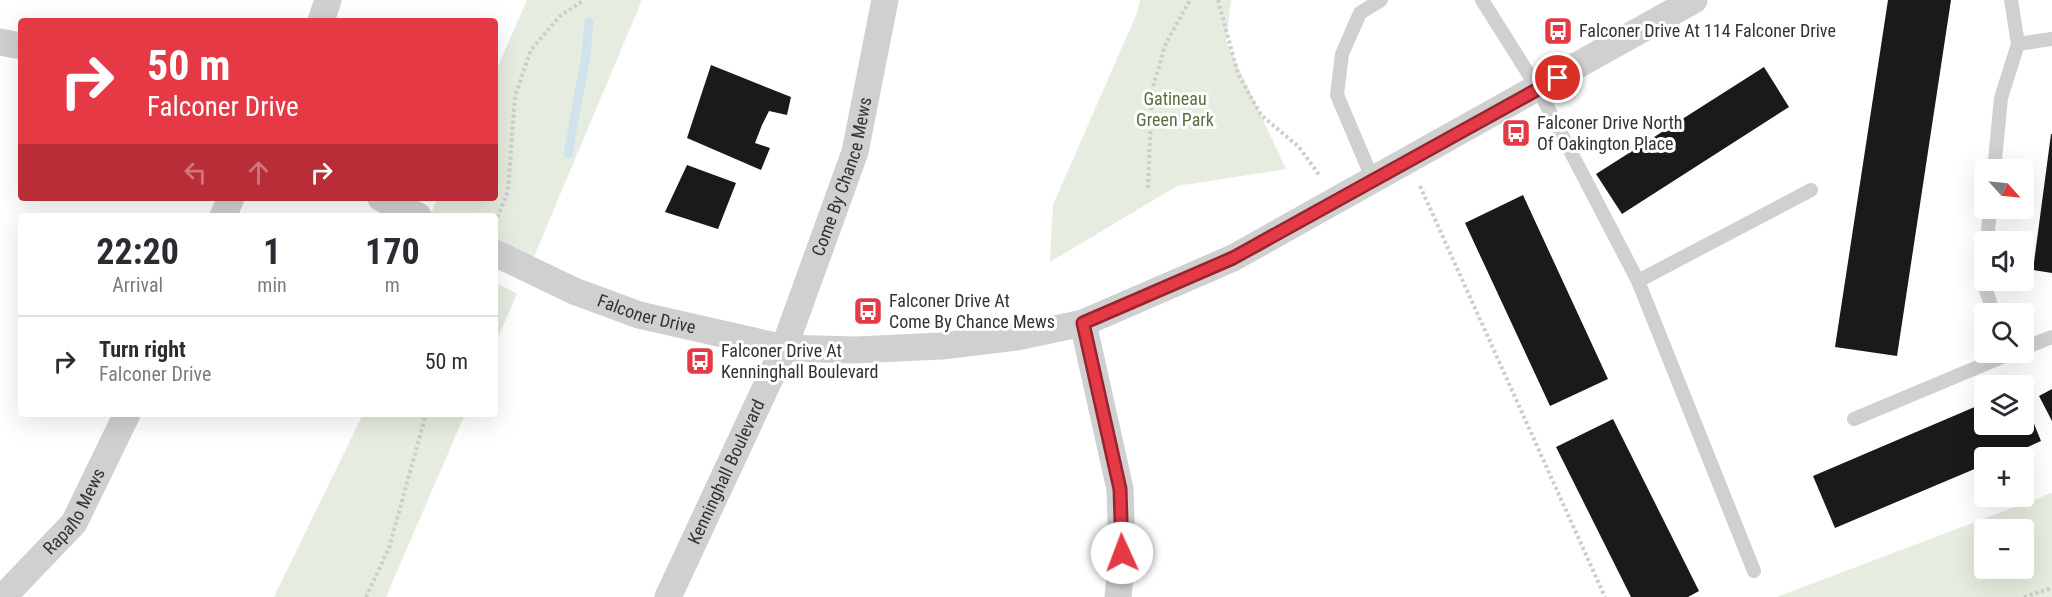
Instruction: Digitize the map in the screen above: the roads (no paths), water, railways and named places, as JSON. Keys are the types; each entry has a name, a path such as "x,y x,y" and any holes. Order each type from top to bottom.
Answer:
{"street":[{"path":"322,18 328,0"},
{"name":"Come By Chance Mews","path":"784,348 855,152 885,0"},
{"name":"Falconer Drive","path":"498,254 574,291 639,315 784,348 855,350 942,346 1017,337 1083,323 1233,258 1694,0"},
{"path":"0,42 18,45"},
{"path":"387,201 412,213"},
{"path":"1083,323 1120,489 1122,553 1118,597"},
{"name":"Kenninghall Boulevard","path":"668,597 784,348"},
{"name":"Rapallo Mews","path":"4,596 74,523 126,417"}],"lane":[{"path":"1373,180 1337,95 1342,54 1360,13 1381,0"},
{"path":"1482,0 1538,89 1638,280 1754,571"},
{"path":"1995,159 2001,98 2018,44 2011,0"},
{"path":"2018,44 2052,39"},
{"path":"1638,280 1811,190"},
{"path":"2034,344 2052,337"},
{"path":"1854,419 1986,363"}],"waterway":[{"path":"568,154 586,55 589,22"}],"place":[{"name":"Falconer Drive At 114 Falconer Drive","path":"1558,31"},
{"name":"Falconer Drive North Of Oakington Place","path":"1516,133"},
{"name":"Falconer Drive At Come By Chance Mews","path":"868,311"},
{"name":"Falconer Drive At Kenninghall Boulevard","path":"700,361"}],"park label":[{"name":"Gatineau Green Park","path":"1175,109"}]}
